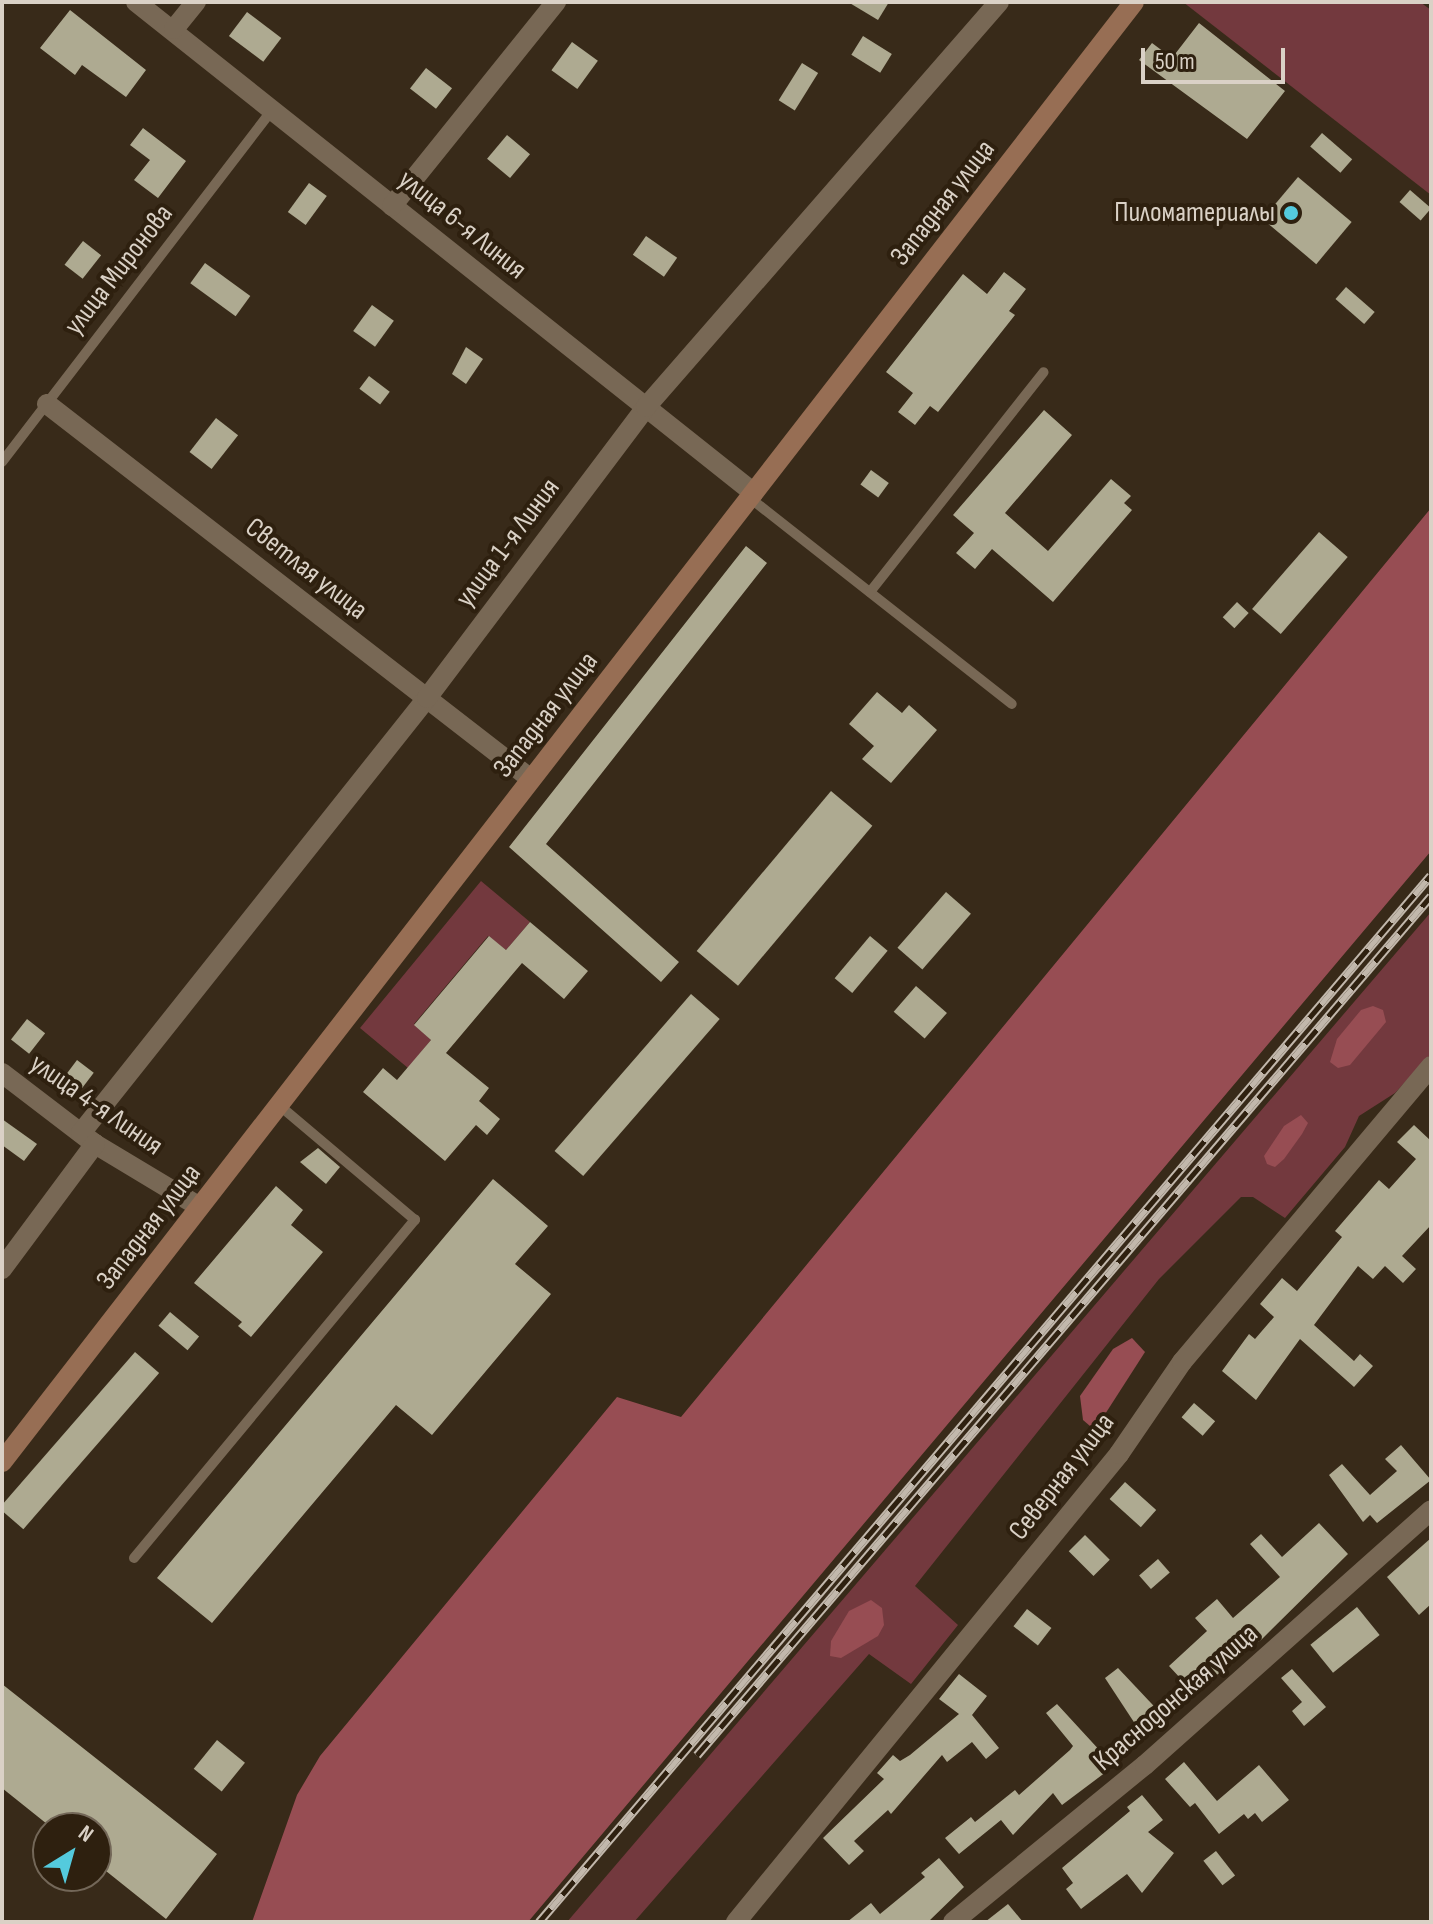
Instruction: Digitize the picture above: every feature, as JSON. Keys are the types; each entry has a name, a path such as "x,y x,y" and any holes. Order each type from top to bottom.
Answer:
{"street":[{"name":"улица 6-я Линия","path":"136,2 275,107 392,206 646,407 752,496"},
{"path":"174,29 196,2"},
{"path":"392,206 556,2"},
{"name":"улица 1-я Линия","path":"2,1269 88,1138 427,698 646,407 999,2"},
{"name":"Западная улица","path":"2,1462 1134,2"},
{"name":"Светлая улица","path":"47,404 531,779"},
{"name":"Северная улица","path":"736,1922 1119,1454 1182,1362 1431,1066"},
{"name":"улица 4-я Линия","path":"2,1073 88,1138 200,1207"},
{"name":"Краснодонская улица","path":"953,1922 1145,1765 1431,1510"}],"lane":[{"name":"улица Миронова","path":"2,462 275,107"},
{"path":"870,592 1044,372"},
{"path":"752,496 1012,704"},
{"path":"134,1558 415,1220 279,1105"}],"shaded area":[{"path":"1183,2 1420,2 1431,10 1431,195"},
{"path":"1431,508 1431,851 528,1922 252,1922 297,1795 320,1756 617,1397 681,1417"},
{"path":"481,881 530,922 506,950 488,936 414,1024 431,1040 408,1068 360,1028"},
{"path":"1431,912 1431,1054 1395,1093 1359,1116 1345,1147 1285,1218 1253,1197 1241,1197 1159,1279 915,1586 958,1625 911,1684 869,1654 634,1922 567,1922"},
{"path":"1373,1006 1383,1010 1386,1022 1350,1065 1338,1068 1330,1062 1337,1039 1361,1010"},
{"path":"1301,1115 1308,1123 1302,1134 1275,1167 1267,1164 1264,1156 1284,1126"},
{"path":"1132,1338 1145,1352 1100,1422 1090,1426 1083,1420 1080,1396 1113,1349"},
{"path":"871,1600 882,1608 884,1625 878,1636 841,1658 830,1656 831,1641 849,1611"}],"building":[{"path":"848,2 889,2 878,20"},
{"path":"70,10 146,70 126,97 82,65 75,75 40,48"},
{"path":"247,12 281,38 263,62 229,36"},
{"path":"1199,23 1285,91 1247,139 1139,60 1152,43 1172,58"},
{"path":"863,36 892,54 880,73 851,55"},
{"path":"572,42 598,61 577,89 551,70"},
{"path":"802,63 818,73 795,110 779,100"},
{"path":"426,68 452,88 436,109 410,88"},
{"path":"143,128 186,161 158,198 134,180 150,160 130,145"},
{"path":"1322,133 1352,159 1340,173 1310,147"},
{"path":"507,135 530,154 510,178 487,159"},
{"path":"1298,177 1352,222 1316,264 1263,219"},
{"path":"309,183 327,196 306,225 288,212"},
{"path":"1410,190 1431,208 1421,220 1400,202"},
{"path":"646,236 677,258 664,277 633,255"},
{"path":"83,241 101,255 83,279 65,265"},
{"path":"205,263 250,296 236,316 190,283"},
{"path":"1004,272 1026,289 1009,311 1015,315 938,412 930,406 915,425 898,412 913,393 886,372 963,274 987,294"},
{"path":"1346,287 1375,312 1364,324 1336,299"},
{"path":"372,305 394,321 375,347 353,331"},
{"path":"466,347 483,359 466,384 452,374"},
{"path":"369,376 390,392 380,404 359,389"},
{"path":"1044,410 1072,435 1005,513 1048,551 1111,479 1131,496 1124,503 1132,510 1053,602 992,549 975,569 956,553 974,533 953,515"},
{"path":"216,418 238,435 212,469 190,452"},
{"path":"871,470 889,483 878,497 860,485"},
{"path":"1319,532 1348,557 1281,634 1252,609"},
{"path":"746,546 767,563 546,844 679,962 661,982 509,847"},
{"path":"1237,602 1249,613 1234,628 1223,617"},
{"path":"877,692 902,713 909,705 937,730 891,783 862,759 874,746 849,724"},
{"path":"831,791 872,826 738,986 697,951"},
{"path":"946,892 971,914 922,969 897,948"},
{"path":"530,922 588,971 564,999 522,963 446,1053 489,1088 479,1101 500,1119 487,1135 476,1125 445,1161 363,1092 383,1068 397,1080 431,1040 414,1025 489,936 506,950"},
{"path":"870,936 888,951 852,993 835,978"},
{"path":"916,986 947,1013 925,1039 894,1012"},
{"path":"691,994 720,1019 583,1176 555,1151"},
{"path":"27,1019 45,1033 29,1054 11,1039"},
{"path":"77,1060 94,1073 79,1092 63,1079"},
{"path":"2,1119 37,1144 24,1161 2,1145"},
{"path":"1414,1125 1431,1141 1431,1225 1402,1256 1416,1269 1403,1283 1385,1266 1373,1279 1358,1266 1314,1325 1354,1361 1360,1354 1373,1366 1354,1387 1300,1339 1256,1400 1222,1371 1249,1334 1255,1339 1274,1317 1260,1304 1282,1278 1297,1291 1342,1237 1335,1231 1379,1180 1389,1189 1416,1159 1397,1142"},
{"path":"318,1148 340,1167 326,1184 300,1162"},
{"path":"493,1179 548,1226 515,1264 551,1294 432,1435 396,1405 212,1623 157,1578"},
{"path":"276,1186 303,1210 291,1225 323,1252 251,1337 238,1326 242,1322 194,1283"},
{"path":"170,1312 199,1336 188,1350 158,1326"},
{"path":"135,1352 159,1373 23,1529 2,1511 2,1505"},
{"path":"1194,1403 1215,1421 1203,1436 1182,1417"},
{"path":"1401,1445 1431,1480 1377,1523 1370,1515 1363,1522 1329,1475 1342,1464 1370,1495 1397,1471 1385,1459"},
{"path":"1125,1482 1156,1510 1141,1527 1110,1499"},
{"path":"1319,1523 1348,1554 1262,1639 1194,1693 1169,1666 1207,1631 1195,1618 1217,1599 1233,1618 1280,1577 1250,1544 1261,1534 1282,1557"},
{"path":"1085,1535 1110,1560 1093,1576 1069,1551"},
{"path":"1431,1538 1431,1604 1419,1615 1387,1577"},
{"path":"1158,1559 1170,1573 1151,1589 1139,1575"},
{"path":"1357,1607 1380,1635 1333,1673 1310,1645"},
{"path":"1027,1609 1051,1628 1038,1645 1013,1626"},
{"path":"1118,1668 1167,1720 1145,1739 1105,1678"},
{"path":"1292,1669 1326,1707 1304,1726 1292,1711 1302,1702 1281,1678"},
{"path":"959,1674 987,1696 972,1715 999,1748 986,1759 972,1742 947,1762 942,1755 891,1814 888,1810 854,1841 864,1851 849,1865 823,1838 884,1779 877,1773 893,1755 900,1761 910,1755 959,1714 939,1699"},
{"path":"2,1684 217,1854 166,1919 112,1876 112,1812 32,1812 2,1788"},
{"path":"1057,1704 1114,1766 1062,1805 1053,1793 1013,1835 1001,1820 959,1854 945,1838 971,1817 975,1822 1015,1790 1019,1795 1073,1746 1046,1713"},
{"path":"217,1740 245,1763 222,1791 194,1769"},
{"path":"1184,1762 1217,1801 1259,1765 1289,1800 1262,1822 1255,1813 1248,1819 1244,1814 1219,1834 1195,1803 1190,1807 1165,1779"},
{"path":"1142,1795 1163,1820 1148,1832 1174,1853 1142,1893 1127,1874 1081,1909 1066,1889 1073,1883 1062,1868 1130,1811 1127,1807"},
{"path":"1216,1851 1235,1875 1222,1885 1203,1861"},
{"path":"939,1858 964,1887 928,1922 847,1922 871,1903 880,1914 925,1877 921,1873"},
{"path":"1008,1904 1023,1922 985,1922"}],"railway":[{"path":"539,1922 1431,875"},
{"path":"697,1755 1431,896"}],"place":[{"name":"Пиломатериалы","path":"1291,213"}]}
